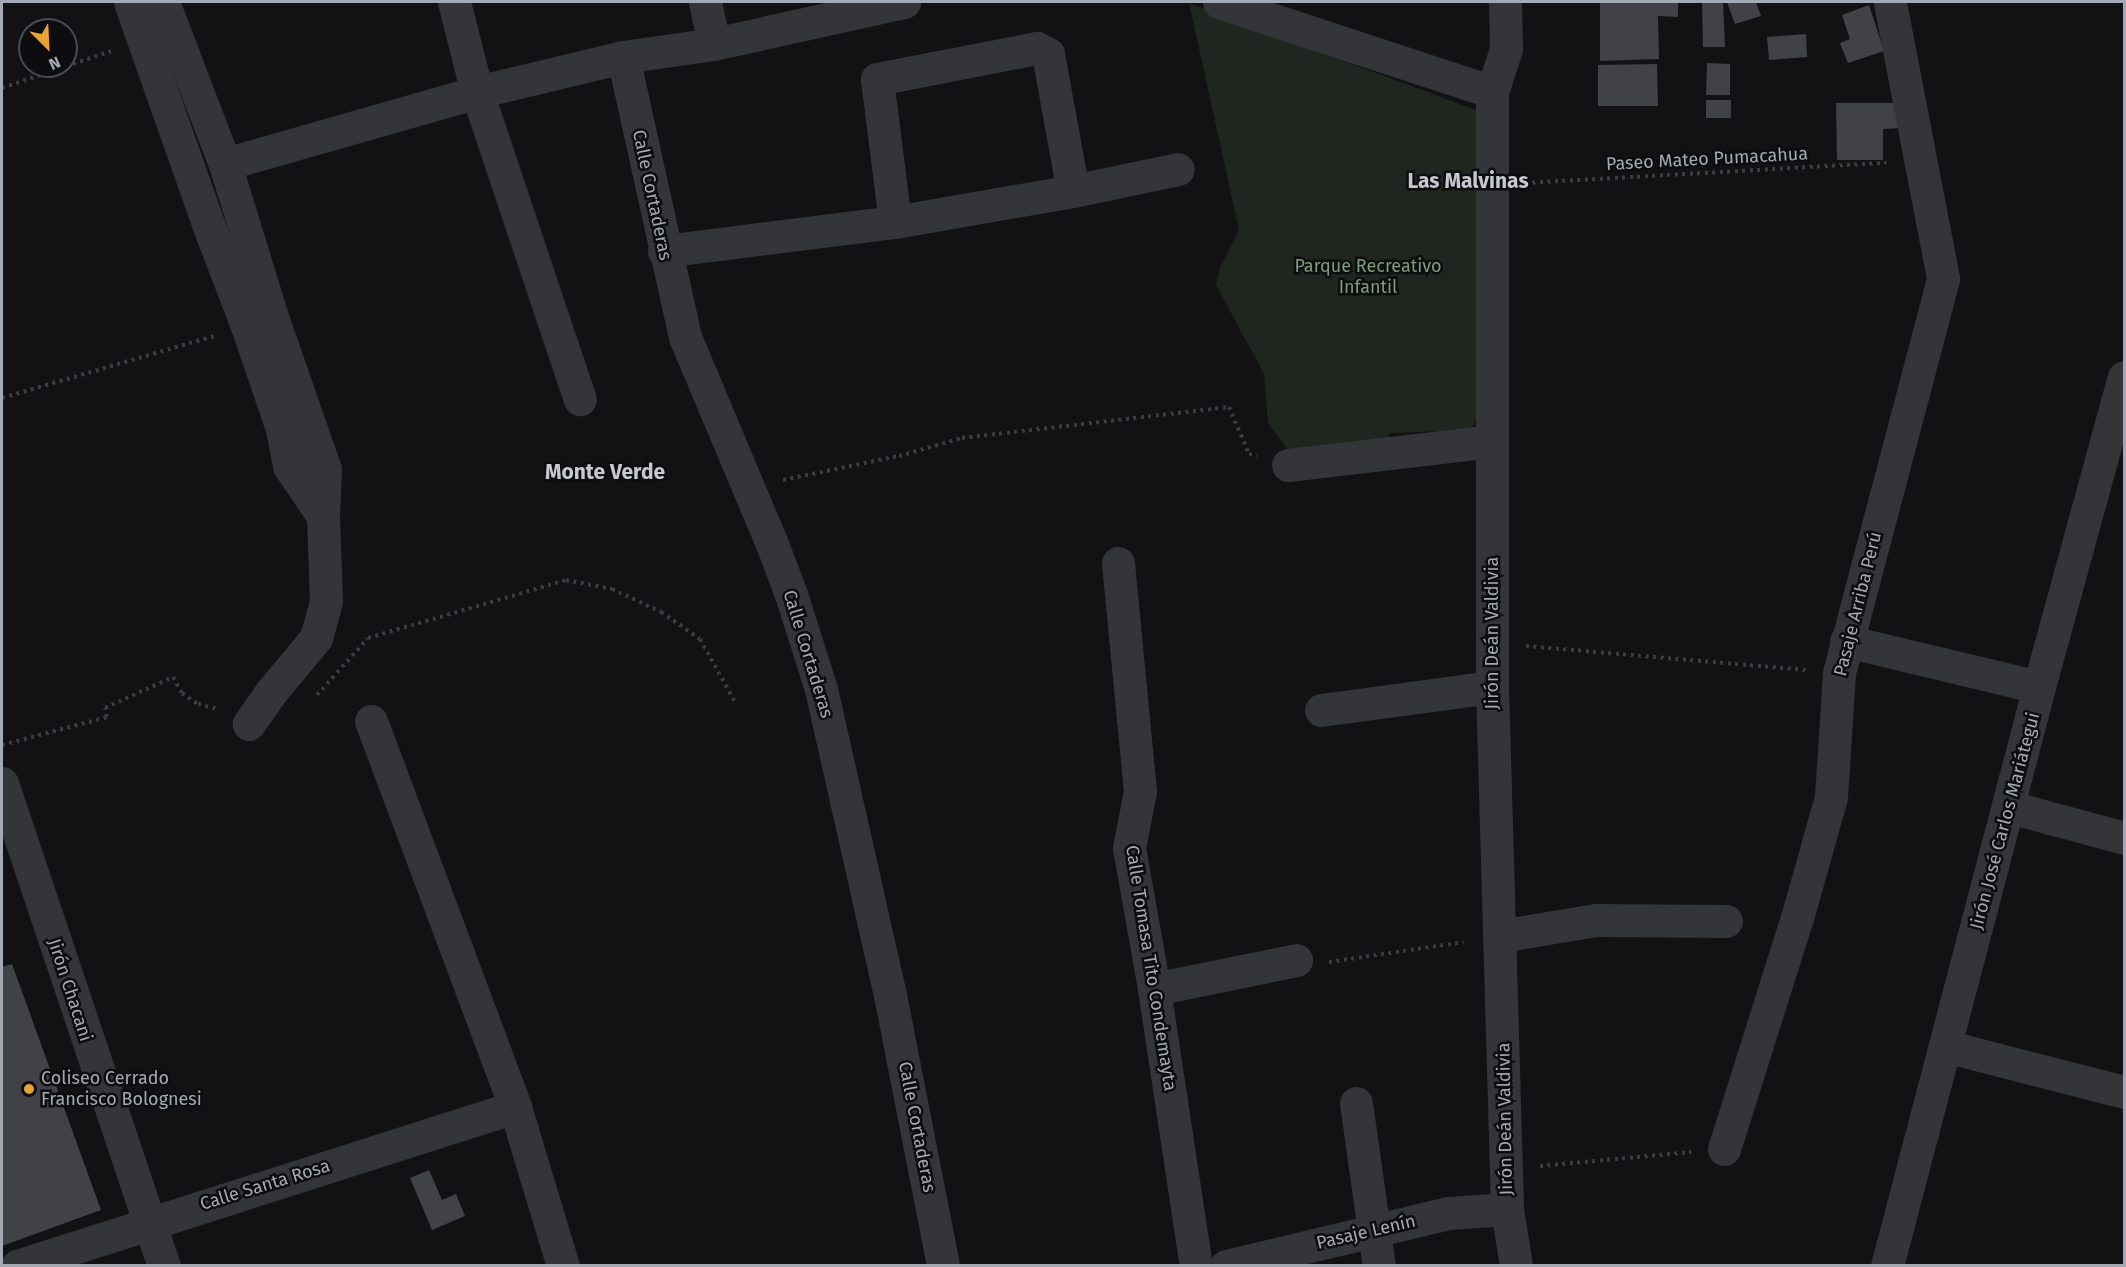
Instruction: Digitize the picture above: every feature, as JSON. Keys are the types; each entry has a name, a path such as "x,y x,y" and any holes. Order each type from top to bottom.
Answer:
{"street":[{"path":"130,2 247,326 282,429 289,466 322,516"},
{"path":"163,2 225,164 273,320 325,469 322,516 326,601 316,638 271,692 249,724"},
{"path":"454,2 477,92 580,399"},
{"path":"705,2 714,44"},
{"path":"225,164 477,92 622,57 714,44 904,2"},
{"path":"1219,2 1492,92"},
{"name":"Jirón Deán Valdivia","path":"1505,2 1506,49 1492,92 1492,687 1508,1209 1516,1266"},
{"name":"Pasaje Arriba Perú","path":"1724,1149 1797,918 1831,797 1839,673 1943,279 1890,2"},
{"path":"895,222 877,79 1037,48 1048,54 1073,191"},
{"name":"Calle Cortaderas","path":"622,57 664,251 688,346 791,594 821,689 890,995 943,1266"},
{"path":"664,251 895,222 1073,191 1178,169"},
{"name":"Jirón José Carlos Mariátegui","path":"1887,1266 2010,807 2039,687 2124,377"},
{"path":"1288,465 1492,441"},
{"name":"Calle Tomasa Tito Condemayta","path":"1118,563 1140,791 1129,848 1154,989 1196,1266"},
{"path":"1846,641 2039,687"},
{"path":"1321,710 1492,687"},
{"path":"371,721 514,1107 564,1266"},
{"name":"Jirón Chacani","path":"2,783 147,1222 164,1266"},
{"path":"2010,807 2124,838"},
{"path":"1500,936 1596,920 1726,921"},
{"path":"1154,989 1311,961"},
{"path":"1945,1046 2124,1092"},
{"path":"1356,1103 1379,1266"},
{"name":"Calle Santa Rosa","path":"17,1266 147,1222 514,1107"},
{"name":"Pasaje Lenín","path":"1226,1266 1448,1213 1508,1209"}],"path":[{"path":"2,88 143,40"},
{"name":"Paseo Mateo Pumacahua","path":"1492,184 1922,161"},
{"path":"2,398 247,326"},
{"path":"747,487 899,456 962,438 1229,407 1249,454 1288,465"},
{"path":"308,703 368,638 566,580 612,589 662,612 700,639 735,702"},
{"path":"1492,643 1839,673"},
{"path":"2,745 106,717 105,708 173,677 182,693 198,704 225,711 249,724"},
{"path":"1311,961 1500,936"},
{"path":"1507,1169 1724,1149"}],"green space":[{"name":"Parque Recreativo Infantil","path":"1189,3 1505,121 1506,378 1470,430 1390,433 1383,445 1291,454 1268,423 1264,374 1216,285 1220,268 1239,230"}],"building":[{"path":"1600,2 1678,2 1678,17 1658,16 1659,59 1600,61"},
{"path":"1702,2 1723,2 1725,47 1703,47"},
{"path":"1727,2 1756,2 1761,16 1735,24"},
{"path":"1869,5 1884,51 1848,63 1840,43 1850,39 1842,15"},
{"path":"1806,34 1807,57 1769,60 1767,37"},
{"path":"1707,63 1730,64 1730,95 1706,95"},
{"path":"1657,64 1658,106 1598,106 1598,65"},
{"path":"1706,100 1731,100 1731,118 1706,118"},
{"path":"1836,103 1901,103 1902,128 1883,129 1883,160 1837,160"},
{"name":"Coliseo Cerrado Francisco Bolognesi","path":"12,964 101,1210 2,1246 2,967"},
{"path":"429,1170 442,1200 456,1194 465,1216 432,1230 410,1178"}],"place":[{"name":"Coliseo Cerrado Francisco Bolognesi","path":"29,1089"}],"district":[{"name":"Las Malvinas","path":"1468,181"},
{"name":"Monte Verde","path":"605,472"}]}
